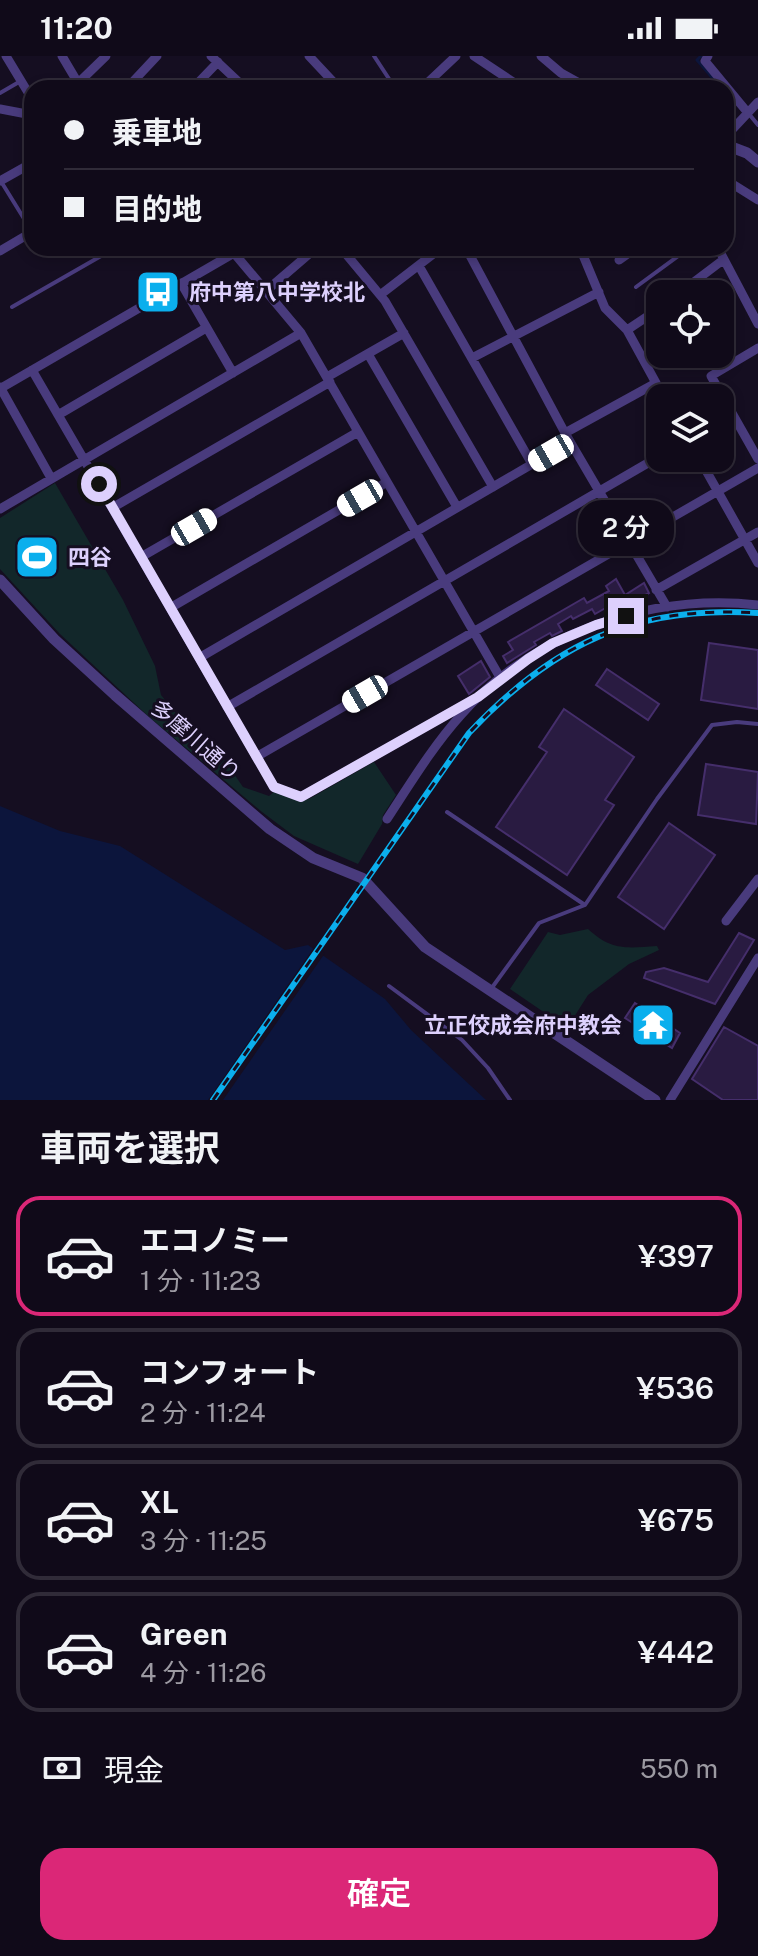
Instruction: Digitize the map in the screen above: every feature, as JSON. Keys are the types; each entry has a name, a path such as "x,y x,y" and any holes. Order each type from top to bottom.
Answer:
{"street":[{"path":"6,56 24,86"},
{"path":"62,56 72,80"},
{"path":"81,80 106,56"},
{"path":"134,80 157,56"},
{"path":"309,56 332,80"},
{"path":"430,80 456,56"},
{"path":"474,56 512,80"},
{"path":"541,56 574,80"},
{"path":"708,56 705,61 721,80"},
{"path":"199,80 214,59 236,80"},
{"path":"505,74 508,80"},
{"path":"734,96 748,113"},
{"path":"734,128 758,102"},
{"path":"0,109 24,114"},
{"path":"734,147 758,162"},
{"path":"0,181 24,168"},
{"path":"734,185 758,200"},
{"path":"0,251 24,237"},
{"path":"51,478 1,387 181,283 222,256"},
{"path":"238,256 301,333 501,679"},
{"path":"266,291 307,256"},
{"path":"348,256 380,295 404,333 493,487"},
{"path":"380,295 431,256"},
{"path":"470,256 568,437 667,607"},
{"path":"199,658 532,464 568,437 656,383 627,330 605,308 583,256"},
{"path":"619,260 625,256"},
{"path":"721,256 758,324"},
{"path":"697,280 723,260"},
{"path":"419,266 532,464"},
{"path":"181,283 233,373"},
{"path":"472,358 599,292"},
{"path":"627,330 646,317"},
{"path":"58,415 206,328"},
{"path":"0,509 301,333"},
{"path":"112,508 404,333"},
{"path":"758,348 711,376 758,459"},
{"path":"368,354 457,507"},
{"path":"32,370 274,787 301,797 478,697 528,659 574,634 626,616 667,607 758,605"},
{"path":"141,557 358,432"},
{"path":"227,707 646,464"},
{"path":"256,757 758,468"},
{"path":"707,472 758,563"},
{"path":"170,608 387,482"},
{"path":"656,590 758,532"},
{"name":"多摩川通り","path":"0,580 54,639 270,829 313,858 362,878 425,947 655,1100"},
{"path":"387,819 446,734 478,697"},
{"path":"726,921 758,879"},
{"path":"670,1100 758,958"}],"lane":[{"path":"374,56 390,80"},
{"path":"0,93 21,81"},
{"path":"748,113 758,125"},
{"path":"0,181 24,219"},
{"path":"12,307 101,256"},
{"path":"636,287 676,256"},
{"path":"489,991 539,923 585,905 712,725 737,722 758,724"},
{"path":"447,812 585,905"},
{"path":"389,986 462,1040 488,1068 510,1100"}],"green space":[{"path":"55,483 123,600 155,666 161,695 179,717 221,755 243,787 269,796 275,791 301,800 309,799 374,762 396,795 358,864 294,836 262,812 148,716 60,634 0,569 0,518"},
{"path":"588,929 612,945 657,946 659,950 629,964 588,995 567,1028 510,989 548,932 560,935"}],"water":[{"path":"0,806 60,831 120,846 285,950 308,945 385,999 411,1030 486,1100 0,1100"}],"pier":[{"path":"315,946 325,953 223,1100 208,1100"}],"building":[{"path":"616,579 625,595 644,583 649,593 620,609 616,602 595,614 592,609 573,619 571,616 558,624 562,631 552,636 550,633 534,642 536,645 507,663 503,656 513,650 508,642 584,598 587,603 609,591 606,586"},
{"path":"709,643 758,650 758,709 701,700"},
{"path":"481,661 490,677 469,694 458,676"},
{"path":"607,669 659,704 648,720 596,685"},
{"path":"564,709 634,757 605,800 614,805 567,875 496,827 547,752 539,747"},
{"path":"706,764 758,772 756,824 698,815"},
{"path":"669,823 715,855 664,929 618,897"},
{"path":"739,933 754,940 715,1004 644,978 646,972 664,968 708,982"},
{"name":"立正佼成会府中教会","path":"635,1003 680,1033 672,1048 625,1018"},
{"path":"724,1027 758,1046 758,1100 723,1100 692,1079"}],"waterway":[{"path":"701,56 697,60 714,80"}],"railway":[{"path":"213,1100 469,733 500,702 565,654 598,637 634,624 713,612 758,613"}],"place":[{"name":"府中第八中学校北","path":"158,292"},
{"name":"四谷","path":"37,557"},
{"name":"立正佼成会府中教会","path":"653,1025"}],"route":[{"path":"99,484 274,787 301,797 478,697 510,671 553,643 626,616"}]}
